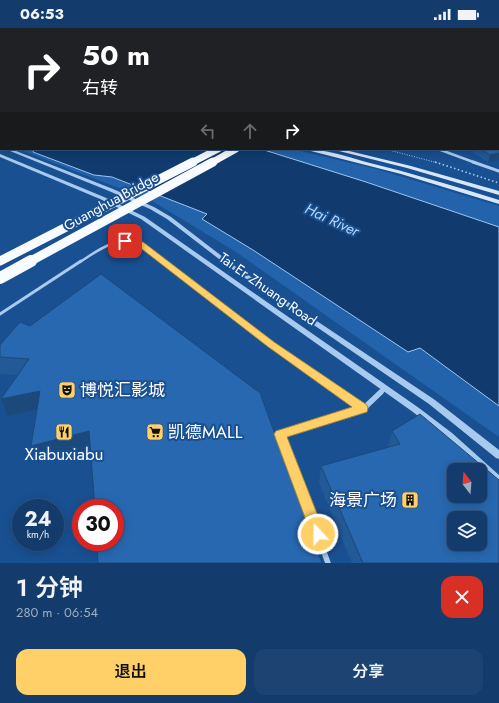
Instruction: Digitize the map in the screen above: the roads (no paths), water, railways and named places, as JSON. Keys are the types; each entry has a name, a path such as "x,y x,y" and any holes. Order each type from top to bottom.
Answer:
{"highway":[{"name":"Guanghua Bridge","path":"0,261 216,150"},
{"name":"Guanghua Bridge","path":"0,278 234,150"}],"main road":[{"path":"310,150 377,165 499,202"},
{"path":"338,150 409,167 499,193"}],"street":[{"name":"Tai Er Zhuang Road","path":"10,150 111,190 152,208 169,218 234,268 432,402 499,455"},
{"path":"441,150 499,171"},
{"name":"Tai Er Zhuang Road","path":"0,155 102,198 143,218 385,388 449,436 499,481"},
{"path":"328,563 280,434 363,408 385,388"}],"lane":[{"path":"0,314 105,246 125,241 140,244 271,344 363,408"}],"water":[{"name":"Hai River","path":"34,150 264,150 366,182 499,227 499,406 420,348 408,352 253,250 202,219 207,214 112,177 94,175 33,152"}],"place":[{"name":"博悦汇影城","path":"67,390"},
{"name":"Xiabuxiabu","path":"64,432"},
{"name":"凯德MALL","path":"155,432"},
{"name":"海景广场","path":"410,500"}]}
